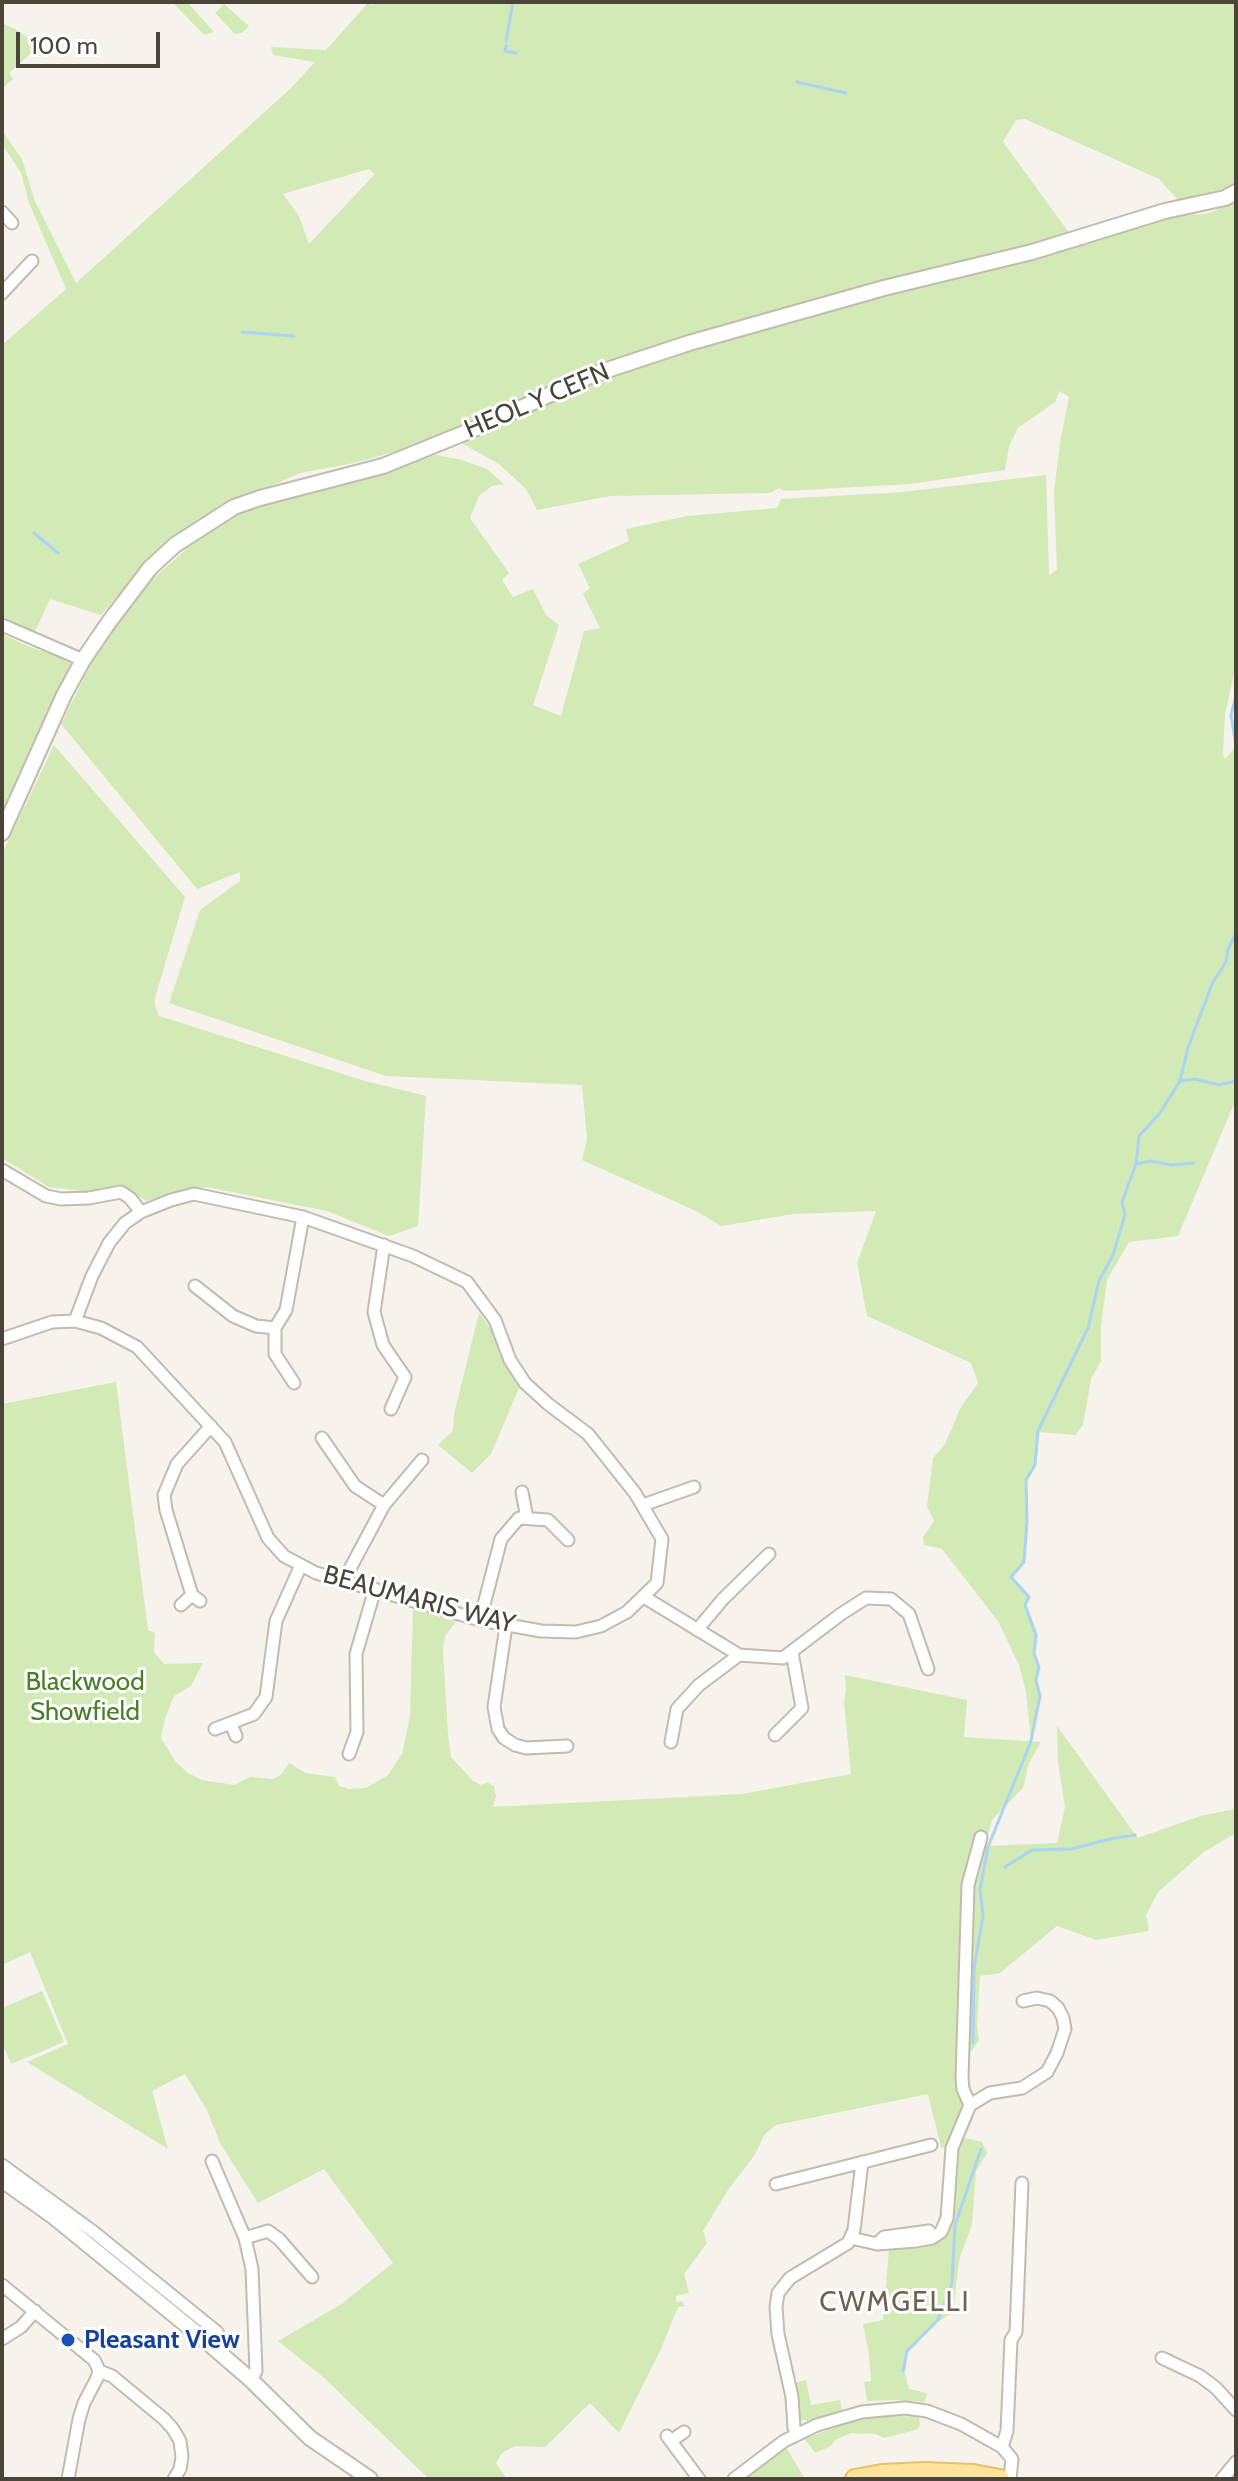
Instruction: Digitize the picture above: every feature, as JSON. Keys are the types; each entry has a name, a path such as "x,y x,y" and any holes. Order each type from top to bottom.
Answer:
{"main road":[{"path":"855,2479 924,2472 973,2474 1000,2479"}],"street":[{"name":"HEOL Y CEFN","path":"2,833 83,660 150,568 175,545 234,507 383,466 484,425 592,375 689,343 884,288 1032,252 1165,211 1225,198 1236,192"},
{"path":"2,212 12,223"},
{"path":"4,287 32,261"},
{"path":"2,625 83,660"},
{"path":"2,1170 46,1196 61,1199 121,1192 141,1212"},
{"path":"75,1321 92,1276 109,1243 125,1223 141,1212 194,1194 303,1217 413,1256 467,1282 495,1320 510,1360 525,1383 588,1434 635,1493 662,1539 657,1583 644,1597 739,1655 783,1658 866,1598 891,1599 909,1614 928,1669"},
{"path":"294,1383 275,1354 275,1328 286,1310 303,1217"},
{"path":"384,1245 374,1312 383,1345 405,1377 391,1409"},
{"path":"204,1289 245,1322 275,1328"},
{"name":"BEAUMARIS WAY","path":"2,1339 52,1322 75,1321 101,1328 137,1347 225,1442 268,1538 284,1556 316,1573 480,1620 541,1631 576,1632 601,1626 627,1612 644,1597"},
{"path":"181,1605 196,1598 166,1510 164,1495 177,1464 211,1426"},
{"path":"322,1438 355,1486 384,1505"},
{"path":"344,1580 384,1505 422,1460"},
{"path":"643,1505 694,1487"},
{"path":"522,1492 527,1518"},
{"path":"480,1620 501,1539 519,1518 548,1520 568,1540"},
{"path":"697,1630 723,1599 769,1554"},
{"path":"215,1729 254,1714 266,1697 276,1621 301,1565"},
{"path":"349,1754 357,1732 356,1654 375,1589"},
{"path":"506,1626 494,1707 498,1729 504,1738 515,1745 537,1748 553,1741 567,1746"},
{"path":"775,1735 802,1708 792,1652"},
{"path":"671,1742 677,1709 699,1685 739,1655"},
{"path":"231,1724 236,1736"},
{"path":"970,2105 962,2078 968,1885 981,1837"},
{"path":"851,2238 877,2244 932,2238 941,2232 947,2218 952,2148 970,2105 990,2093 1022,2088 1035,2081 1047,2072 1057,2053 1065,2029 1058,2008 1050,2001 1037,1998 1023,2001"},
{"path":"776,2184 931,2145"},
{"path":"212,2161 245,2238 252,2269 256,2371 251,2380"},
{"path":"797,2434 778,2334 778,2293 790,2278 848,2243 862,2162"},
{"path":"2,2165 95,2233 217,2332 220,2338 216,2350"},
{"path":"2,2180 54,2217 216,2350 310,2438 370,2479"},
{"path":"1002,2447 1007,2431 1011,2340 1016,2332 1022,2183"},
{"path":"245,2238 268,2231 279,2239 312,2277"},
{"path":"877,2244 884,2237 929,2231"},
{"path":"2,2285 94,2360 99,2371 112,2376 173,2429 180,2441 182,2457 174,2479"},
{"path":"2,2339 21,2327 35,2311"},
{"path":"1162,2358 1200,2376 1236,2410"},
{"path":"68,2479 79,2419 99,2371"},
{"path":"734,2479 772,2449 817,2425 862,2412 905,2408 927,2411 961,2424 1008,2451 1012,2459 1010,2479"},
{"path":"684,2432 669,2438 699,2479"},
{"path":"1222,2479 1236,2462"},
{"path":"339,2479 350,2466"}],"green space":[{"path":"172,2 187,2 214,32 204,35"},
{"path":"374,2 1236,2 1236,185 1179,201 1159,179 1025,119 1016,120 1003,142 1070,234 605,363 426,443 354,463 300,473 208,514 158,550 101,615 50,599 35,632 2,616 2,345 66,289 29,203 21,173 2,144 2,131 22,159 35,201 76,283 291,88 315,62 273,55 271,47 326,50 368,3 372,5","holes":["369,169 375,174 309,244 299,216 283,194"]},
{"path":"224,4 249,26 242,33 235,34 215,13"},
{"path":"2,23 39,46 9,73 13,79 2,89"},
{"path":"1236,202 1236,665 1225,714 1223,755 1225,759 1236,746 1236,1099 1178,1236 1129,1242 1107,1280 1101,1326 1101,1361 1091,1379 1083,1425 1075,1435 1038,1432 1035,1465 1026,1480 1024,1562 1012,1577 1029,1597 1025,1605 1036,1635 1034,1654 1039,1667 1036,1680 1040,1696 1031,1741 1026,1692 1019,1665 998,1621 942,1549 924,1545 923,1537 934,1521 927,1506 933,1458 945,1444 961,1407 978,1383 971,1363 867,1316 857,1263 876,1211 793,1214 721,1226 696,1211 582,1160 587,1139 582,1085 386,1076 169,1003 200,910 240,881 240,872 197,889 61,724 99,648 143,588 195,541 224,520 254,505 311,492 436,455 487,469 504,484 492,486 479,496 470,518 509,573 502,580 513,597 533,589 546,615 559,625 533,705 561,716 584,631 600,628 583,594 590,588 578,564 629,541 626,529 687,516 777,508 781,499 903,492 1046,475 1049,575 1057,570 1054,492 1069,397 1060,391 1055,402 1018,428 1009,446 1005,470 910,484 784,491 779,488 770,493 610,496 537,510 526,489 499,464 461,443 607,376 658,359 902,290 1014,264 1145,222 1206,214"},
{"path":"2,634 69,660 71,668 2,821"},
{"path":"54,745 185,897 154,1001 159,1016 365,1081 426,1096 418,1226 389,1236 327,1211 207,1187 172,1192 146,1201 123,1187 84,1191 49,1187 2,1158 2,854"},
{"path":"479,1313 496,1336 499,1354 519,1388 491,1454 472,1473 438,1445 453,1431 454,1414"},
{"name":"Blackwood Showfield","path":"116,1382 148,1630 155,1633 154,1652 164,1664 203,1663 191,1686 174,1696 161,1738 175,1761 202,1780 234,1785 250,1777 273,1779 282,1774 289,1763 306,1773 335,1777 339,1786 349,1789 366,1788 388,1775 402,1754 410,1716 413,1608 456,1622 445,1636 443,1649 451,1757 472,1780 481,1785 488,1782 494,1786 496,1796 493,1807 742,1794 851,1774 844,1701 845,1675 967,1700 964,1737 1041,1742 1029,1763 1023,1788 992,1820 985,1846 1057,1843 1065,1807 1058,1763 1057,1726 1138,1838 1200,1816 1236,1809 1236,1833 1204,1852 1158,1892 1146,1915 1149,1931 1096,1940 1057,1926 1000,1973 980,1976 979,2040 960,2068 962,2108 946,2148 941,2147 928,2094 776,2125 765,2134 754,2156 703,2231 707,2243 684,2274 689,2293 676,2296 676,2302 682,2301 685,2306 678,2307 661,2349 619,2433 590,2403 545,2447 515,2446 502,2453 496,2463 507,2479 429,2479 323,2377 278,2341 340,2305 393,2263 324,2169 258,2203 220,2143 207,2110 185,2074 152,2091 168,2149 27,2062 68,2044 30,1952 2,1965 2,1404"},
{"path":"42,1991 64,2042 11,2064 2,2042 2,2008"},
{"path":"960,2137 982,2142 987,2153 976,2171 972,2225 959,2260 953,2312 926,2330 908,2352 905,2373 909,2389 927,2393 925,2402 867,2401 864,2382 871,2381 863,2324 883,2320 889,2249 912,2247 945,2234 952,2219 953,2170"},
{"path":"806,2380 811,2405 840,2400 842,2411 807,2421 800,2419 794,2383"},
{"path":"877,2415 919,2417 920,2424 918,2429 885,2438 875,2434 851,2433 815,2453 805,2439 853,2420"},
{"path":"786,2447 805,2479 741,2479"}],"waterway":[{"path":"506,41 513,2"},
{"path":"506,46 505,51 516,53"},
{"path":"797,82 846,93"},
{"path":"242,332 294,336"},
{"path":"34,533 58,553"},
{"path":"1236,696 1231,715 1236,746"},
{"path":"973,2043 974,1968 983,1916 980,1890 988,1847 1031,1741 1040,1696 1036,1680 1039,1667 1034,1654 1036,1635 1025,1605 1029,1597 1011,1577 1024,1562 1026,1480 1035,1465 1038,1431 1088,1328 1099,1281 1113,1255 1125,1215 1122,1202 1136,1164 1139,1136 1160,1113 1180,1081 1188,1048 1212,984 1226,962 1236,933"},
{"path":"1181,1081 1195,1079 1219,1085 1236,1081"},
{"path":"1136,1164 1151,1161 1172,1165 1194,1163"},
{"path":"1005,1867 1032,1850 1072,1849 1135,1835"},
{"path":"903,2371 907,2351 938,2320 952,2284 955,2225 981,2149"}],"place":[{"name":"Pleasant View","path":"68,2340"}],"district":[{"name":"CWMGELLI","path":"895,2303"}]}
